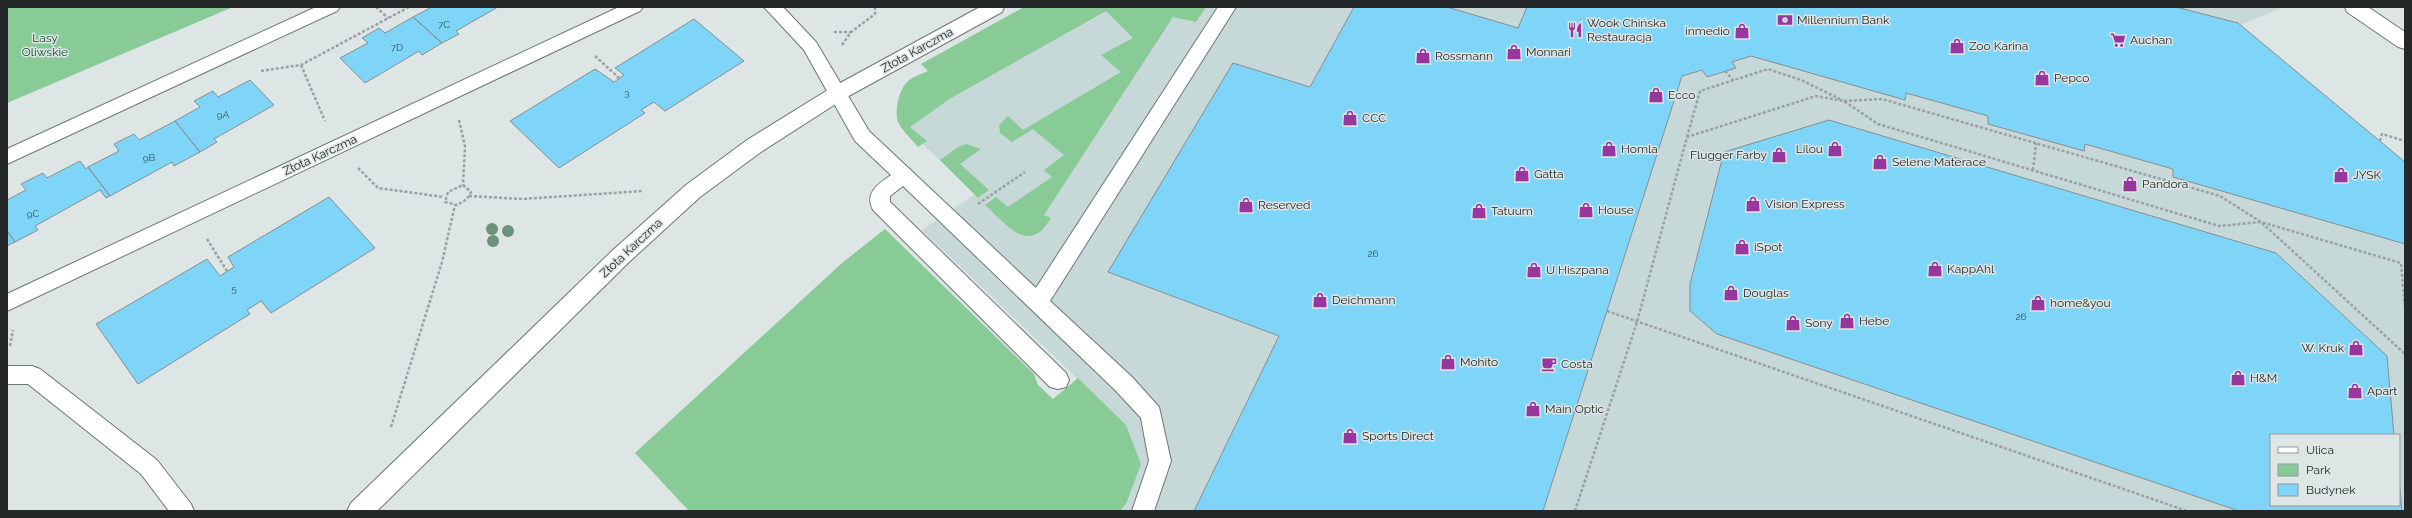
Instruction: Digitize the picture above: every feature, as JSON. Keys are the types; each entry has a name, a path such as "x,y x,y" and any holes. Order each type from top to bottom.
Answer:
{"street":[{"name":"Złota Karczma","path":"360,511 621,256 693,191 754,146 838,93 995,7"},
{"path":"2354,7 2405,42"}],"lane":[{"path":"7,157 331,7"},
{"name":"Złota Karczma","path":"7,303 634,7"},
{"path":"773,7 810,46 862,136 1124,384 1151,414 1160,461 1143,511"},
{"path":"1038,302 1227,7"},
{"path":"904,175 880,193 880,204 1058,380"},
{"path":"7,375 32,375 149,467 183,511"}],"path":[{"path":"376,7 388,18"},
{"path":"840,48 851,32 875,14 875,7"},
{"path":"590,51 619,78"},
{"path":"301,65 328,128"},
{"path":"1575,511 1637,322 1686,137 1700,91 1768,68 1801,80 1844,101 1878,124 2219,226 2261,222 2401,264 2405,307"},
{"path":"1725,71 1733,80"},
{"path":"1686,137 1816,96 1844,101 1882,99 2220,196 2261,222 2405,354"},
{"path":"459,118 465,146 464,186"},
{"path":"2380,141 2382,134 2405,141"},
{"path":"2033,170 2036,143"},
{"path":"354,164 378,188 444,197"},
{"path":"975,206 1025,172"},
{"path":"444,197 445,202 455,205 464,202 471,192 464,186"},
{"path":"444,197 448,191 464,186"},
{"path":"469,196 522,199 643,191"},
{"path":"391,427 400,386 435,289 448,245 455,205"},
{"path":"206,237 228,271"},
{"path":"1607,311 2187,511"},
{"path":"10,348 14,326"}],"shaded area":[{"path":"1101,7 2283,7 2241,25 2405,162 2405,511 1120,511 1127,504 1126,425 922,230 975,194 906,128 956,92"}],"green space":[{"name":"Lasy Oliwskie","path":"7,7 233,7 7,103"},
{"path":"1024,7 1206,7 1196,22 1173,17 1044,215 1051,218 1043,229 1034,235 1026,236 1010,228 985,205 996,197 1008,207 1052,177 1044,170 1064,155 1033,129 1012,142 1000,133 999,125 1008,116 1023,130 1121,72 1101,55 1133,38 1106,11 951,98 910,127 927,141 918,147 900,125 897,117 898,100 902,89 908,81 928,71 921,64"},
{"path":"967,144 981,149 960,164 989,190 978,198 940,160 958,147"},
{"path":"885,229 1034,374 1038,385 1053,399 1078,378 1126,425 1141,464 1126,504 1120,511 689,511 635,453 842,263"}],"building":[{"path":"432,7 498,7 456,31 459,34 442,43 413,17"},
{"path":"1354,7 1447,7 1518,28 1527,7 2176,7 2238,23 2405,162 2405,244 2173,177 2173,169 2085,144 2084,151 1988,124 1988,116 1906,93 1905,100 1751,56 1732,62 1736,68 1707,77 1702,70 1682,76 1543,511 1194,511 1279,336 1108,272 1233,63 1310,87"},
{"path":"413,17 442,43 422,55 419,51 365,83 340,58 368,43 362,38 379,28 385,33"},
{"path":"694,19 744,61 665,111 654,102 641,110 645,113 559,168 510,121 595,69 614,82 624,75 615,68"},
{"path":"250,80 274,105 214,139 217,142 200,152 175,121 200,107 194,101 213,91 218,97"},
{"path":"1829,120 2276,253 2387,356 2394,434 2270,434 2270,506 2400,506 2400,490 2402,511 2239,511 1717,334 1690,311 1690,284 1724,152"},
{"path":"175,121 200,152 174,166 172,162 110,196 88,167 119,151 114,144 134,134 139,140"},
{"path":"80,161 86,169 88,167 110,196 106,198 100,190 35,226 38,230 15,242 7,231 7,200 26,190 21,184 43,173 47,178"},
{"path":"329,197 375,248 271,313 261,301 247,310 250,314 138,384 96,324 207,259 220,276 234,267 228,257"},
{"path":"7,231 15,242 7,246"}],"place":[{"name":"Millennium Bank","path":"1785,20"},
{"name":"Wook Chińska Restauracja","path":"1575,30"},
{"name":"inmedio","path":"1742,31"},
{"name":"Auchan","path":"2118,40"},
{"name":"Zoo Karina","path":"1957,46"},
{"name":"Monnari","path":"1514,52"},
{"name":"Rossmann","path":"1423,56"},
{"name":"Pepco","path":"2042,78"},
{"name":"Ecco","path":"1656,95"},
{"name":"CCC","path":"1350,118"},
{"name":"Homla","path":"1609,149"},
{"name":"Lilou","path":"1835,149"},
{"name":"Flugger Farby","path":"1779,155"},
{"name":"Selene Materace","path":"1880,162"},
{"name":"Gatta","path":"1522,174"},
{"name":"JYSK","path":"2341,175"},
{"name":"Pandora","path":"2130,184"},
{"name":"Vision Express","path":"1753,204"},
{"name":"Reserved","path":"1246,205"},
{"name":"House","path":"1586,210"},
{"name":"Tatuum","path":"1479,211"},
{"name":"iSpot","path":"1742,247"},
{"name":"KappAhl","path":"1935,269"},
{"name":"U Hiszpana","path":"1534,270"},
{"name":"Douglas","path":"1731,293"},
{"name":"Deichmann","path":"1320,300"},
{"name":"home&you","path":"2038,303"},
{"name":"Hebe","path":"1847,321"},
{"name":"Sony","path":"1793,323"},
{"name":"W. Kruk","path":"2356,348"},
{"name":"Mohito","path":"1448,362"},
{"name":"Costa","path":"1549,364"},
{"name":"H&M","path":"2238,378"},
{"name":"Apart","path":"2355,391"},
{"name":"Main Optic","path":"1533,409"},
{"name":"Sports Direct","path":"1350,436"}]}
